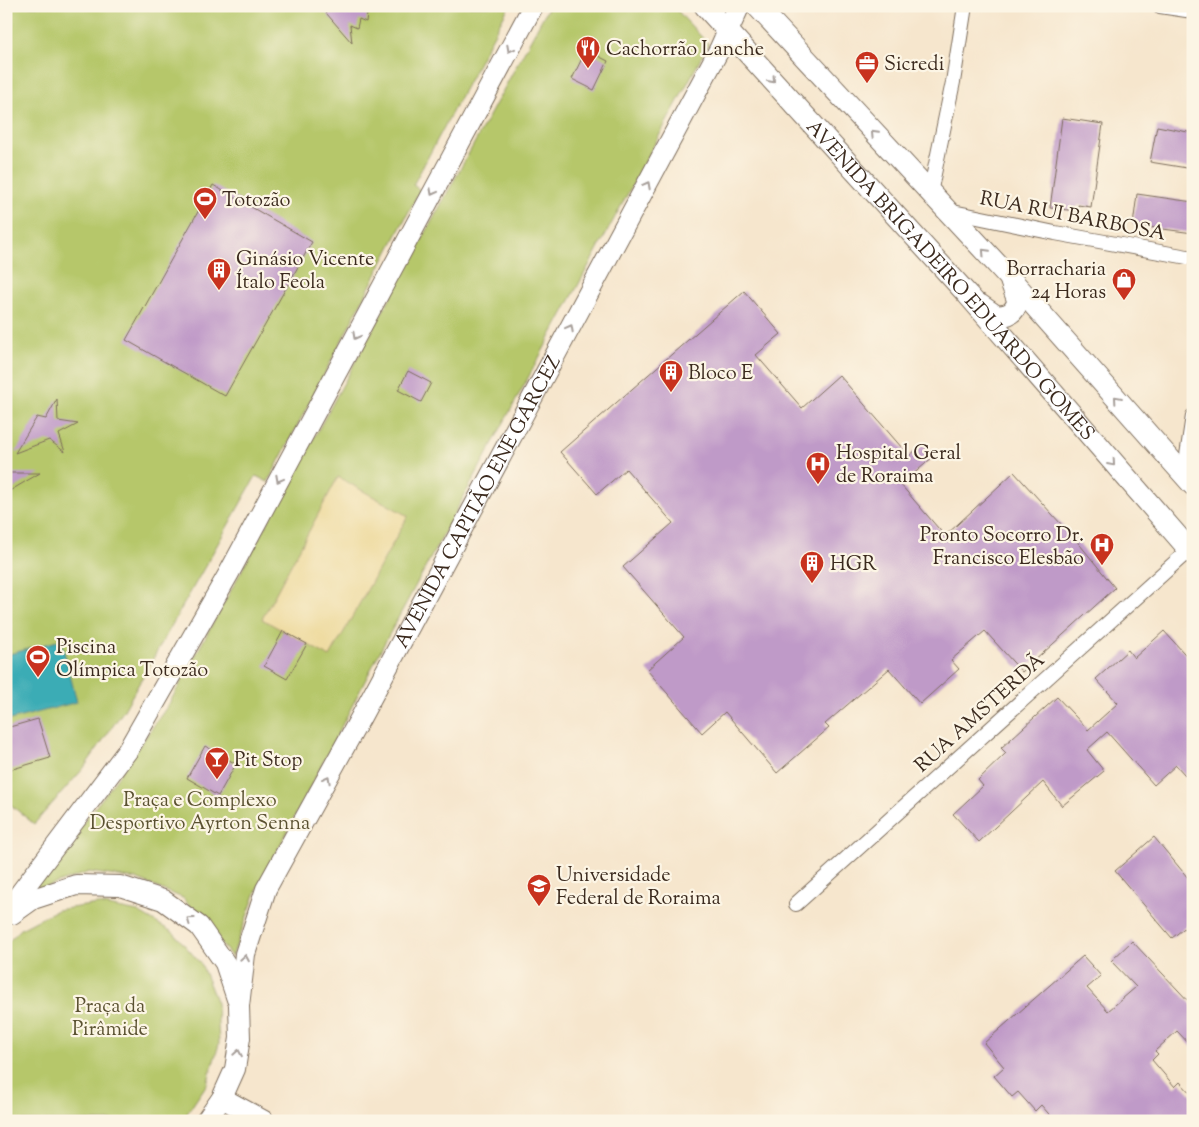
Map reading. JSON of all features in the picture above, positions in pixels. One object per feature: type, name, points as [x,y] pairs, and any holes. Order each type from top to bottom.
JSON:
[{"type":"main road","name":"AVENIDA BRIGADEIRO EDUARDO GOMES","points":[[705,6],[968,296],[1191,552]]},
{"type":"main road","name":"AVENIDA CAPITÃO ENE GARCEZ","points":[[728,30],[739,6]]},
{"type":"main road","name":"AVENIDA BRIGADEIRO EDUARDO GOMES","points":[[757,6],[1008,276],[1188,480]]},
{"type":"main road","points":[[968,296],[996,316],[1010,314],[1014,311],[1018,301],[1016,291],[1008,276]]},
{"type":"main road","points":[[1022,358],[1012,342],[1009,332],[1010,324],[1014,318],[1021,315],[1030,315],[1053,329]]},
{"type":"street","points":[[6,912],[128,750],[229,573],[533,6]]},
{"type":"street","points":[[930,194],[953,82],[966,6]]},
{"type":"street","points":[[1160,6],[1193,11]]},
{"type":"street","name":"AVENIDA CAPITÃO ENE GARCEZ","points":[[206,1121],[222,1098],[235,1069],[240,1038],[239,1006],[245,954],[266,889],[361,717],[728,30]]},
{"type":"street","name":"RUA RUI BARBOSA","points":[[946,210],[1054,233],[1193,258]]},
{"type":"street","points":[[1188,480],[1193,416]]},
{"type":"street","name":"RUA AMSTERDÃ","points":[[796,904],[1191,552]]},
{"type":"street","name":"AVENIDA CAPITÃO ENE GARCEZ","points":[[6,918],[33,899],[76,885],[120,886],[163,900],[199,926],[210,941],[225,963],[239,1006]]},
{"type":"street","points":[[222,1098],[264,1121]]},
{"type":"green space","points":[[6,6],[509,6],[413,185],[420,190],[268,482],[256,476],[124,710],[83,769],[34,824],[6,801]]},
{"type":"green space","name":"Praça e Complexo Desportivo Ayrton Senna","points":[[549,6],[673,6],[708,44],[384,644],[256,892],[232,957],[183,898],[136,879],[89,872],[28,893],[104,796],[169,704]]},
{"type":"green space","name":"Praça da Pirâmide","points":[[98,904],[138,912],[174,933],[201,964],[217,1003],[219,1044],[207,1084],[184,1118],[179,1121],[13,1121],[6,1115],[6,944],[21,929],[57,910]]},
{"type":"sand","points":[[338,477],[408,516],[330,657],[262,619]]},
{"type":"water","name":"Piscina Olímpica Totozão","points":[[61,640],[77,702],[6,721],[6,655]]},
{"type":"building","points":[[320,6],[368,6],[366,22],[359,19],[357,28],[350,25],[352,43]]},
{"type":"building","points":[[586,50],[608,61],[594,90],[572,79]]},
{"type":"building","points":[[1062,118],[1103,124],[1091,207],[1078,205],[1077,211],[1050,208]]},
{"type":"building","points":[[1157,126],[1193,133],[1193,169],[1150,162]]},
{"type":"building","name":"Ginásio Vicente Ítalo Feola","points":[[213,185],[312,242],[225,396],[126,340]]},
{"type":"building","points":[[1137,194],[1193,202],[1193,233],[1133,225]]},
{"type":"building","name":"HGR","points":[[744,291],[781,334],[756,355],[802,408],[839,375],[909,456],[923,444],[934,456],[901,485],[945,536],[1014,472],[1080,545],[1115,588],[1022,672],[985,631],[951,660],[959,669],[920,704],[889,669],[825,724],[829,728],[777,773],[725,712],[702,733],[647,670],[684,637],[623,567],[673,523],[626,469],[597,494],[560,452]]},
{"type":"building","points":[[408,371],[431,383],[421,402],[398,390]]},
{"type":"building","points":[[57,399],[58,421],[78,424],[59,434],[65,452],[49,440],[15,453],[37,417],[46,419]]},
{"type":"building","points":[[6,473],[40,473],[6,493]]},
{"type":"building","points":[[283,631],[307,644],[287,679],[264,666]]},
{"type":"building","points":[[1164,631],[1193,663],[1193,784],[1176,765],[1154,785],[1107,732],[1087,750],[1104,771],[1062,806],[1043,782],[979,842],[953,814],[983,786],[978,780],[1006,753],[1001,748],[1057,697],[1088,730],[1118,703],[1096,679],[1128,650],[1134,658]]},
{"type":"building","points":[[38,719],[50,758],[6,771],[6,728]]},
{"type":"building","points":[[205,746],[236,764],[218,796],[187,778]]},
{"type":"building","points":[[1154,837],[1193,884],[1193,921],[1172,938],[1115,871]]},
{"type":"building","points":[[1132,941],[1193,1006],[1193,1048],[1177,1031],[1155,1051],[1158,1054],[1152,1060],[1175,1087],[1180,1082],[1193,1096],[1193,1121],[1055,1121],[1041,1105],[1035,1111],[1018,1092],[1012,1097],[994,1076],[1004,1067],[984,1043],[1083,956],[1101,976],[1087,988],[1108,1011],[1136,987],[1111,961]]},
{"type":"place","name":"Cachorrão Lanche","points":[[588,69]]},
{"type":"place","name":"Sicredi","points":[[867,84]]},
{"type":"place","name":"Totozão","points":[[205,220]]},
{"type":"place","name":"Ginásio Vicente Ítalo Feola","points":[[219,291]]},
{"type":"place","name":"Borracharia 24 Horas","points":[[1124,301]]},
{"type":"place","name":"Bloco E","points":[[671,393]]},
{"type":"place","name":"Hospital Geral de Roraima","points":[[818,485]]},
{"type":"place","name":"Pronto Socorro Dr. Francisco Elesbão","points":[[1102,566]]},
{"type":"place","name":"HGR","points":[[812,584]]},
{"type":"place","name":"Piscina Olímpica Totozão","points":[[38,678]]},
{"type":"place","name":"Pit Stop","points":[[217,780]]},
{"type":"place","name":"Universidade Federal de Roraima","points":[[539,907]]}]
